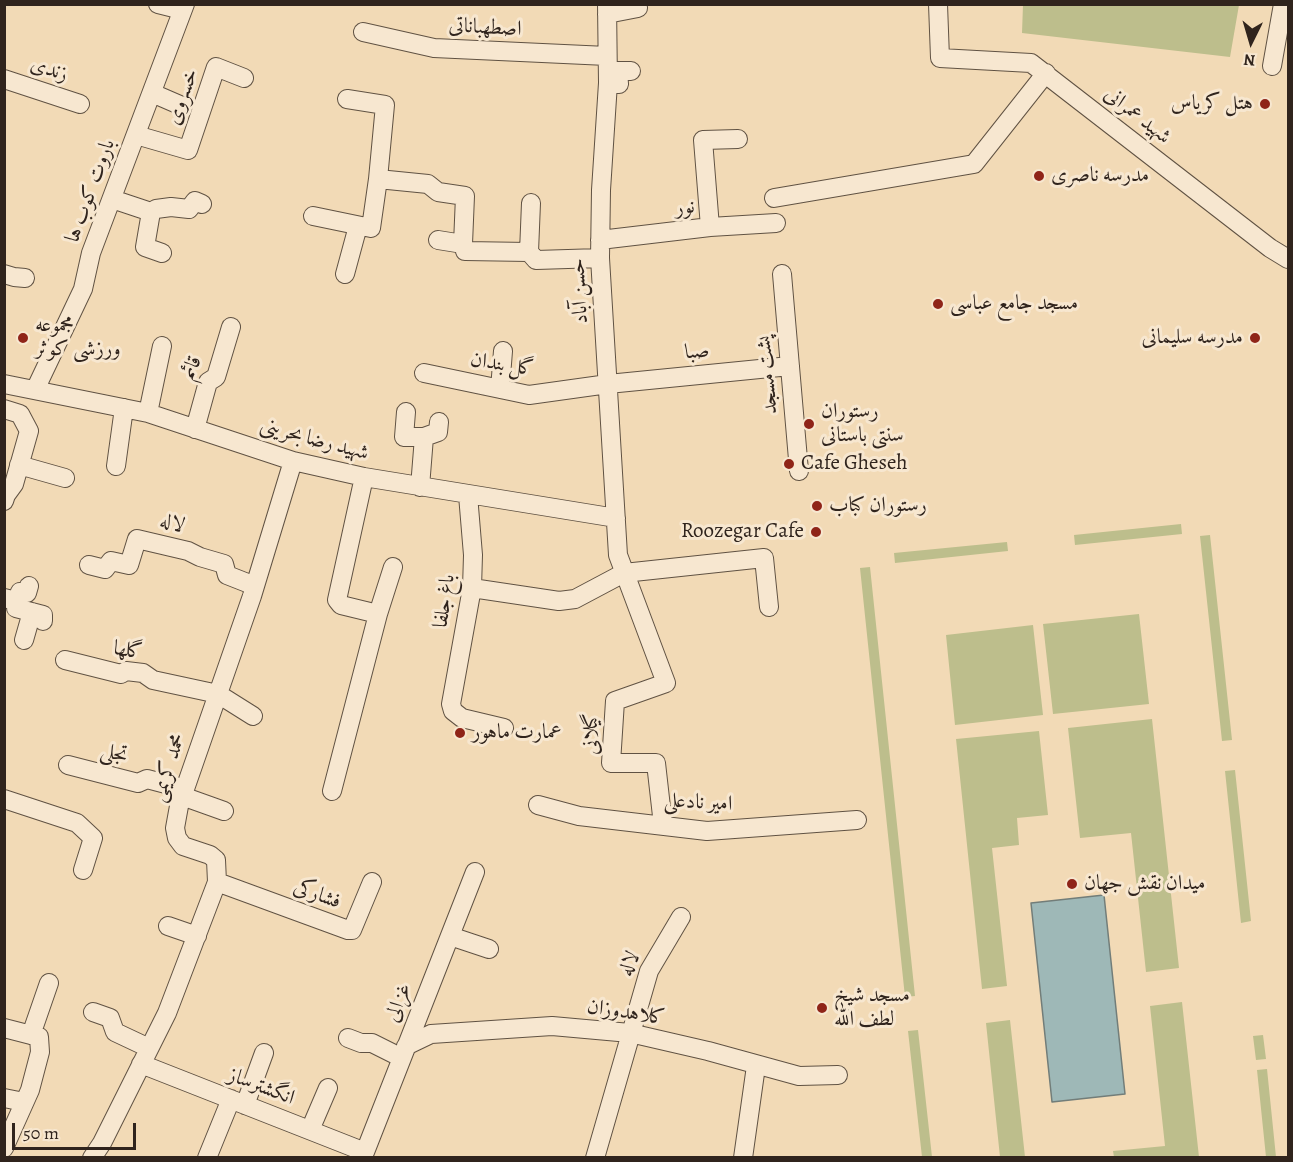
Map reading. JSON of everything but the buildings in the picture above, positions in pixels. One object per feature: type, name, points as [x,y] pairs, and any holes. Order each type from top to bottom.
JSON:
[{"type":"street","points":[[158,4],[183,7]]},
{"type":"street","name":"شهید عمرانی","points":[[938,4],[940,58],[1030,63],[1046,73],[1270,248],[1288,259]]},
{"type":"street","points":[[1272,66],[1283,4]]},
{"type":"street","name":"باروت کوب ها","points":[[35,390],[83,289],[91,253],[183,7]]},
{"type":"street","points":[[607,9],[638,8]]},
{"type":"street","name":"حسن آباد","points":[[607,9],[608,83],[600,258],[618,555],[624,573]]},
{"type":"street","name":"اصطهباناتی","points":[[363,32],[434,48],[607,56]]},
{"type":"street","name":"خسروی","points":[[136,135],[188,150],[216,67],[244,78]]},
{"type":"street","points":[[608,83],[619,84],[618,71],[631,71]]},
{"type":"street","points":[[774,198],[974,164],[1046,73]]},
{"type":"street","name":"زندی","points":[[4,79],[80,104]]},
{"type":"street","points":[[152,93],[182,106]]},
{"type":"street","points":[[313,216],[371,228],[385,105],[347,99]]},
{"type":"street","points":[[710,228],[703,140],[738,139]]},
{"type":"street","points":[[378,179],[428,184],[438,192],[465,196],[463,244],[465,251],[529,252]]},
{"type":"street","points":[[112,199],[150,212],[171,207],[189,209],[195,201],[202,204]]},
{"type":"street","points":[[531,203],[529,252],[536,260],[600,258]]},
{"type":"street","points":[[150,212],[145,247],[162,253]]},
{"type":"street","name":"نور","points":[[600,240],[776,223]]},
{"type":"street","points":[[345,274],[343,253],[358,226]]},
{"type":"street","points":[[438,240],[463,244]]},
{"type":"street","points":[[4,274],[25,278]]},
{"type":"street","name":"پشت مسجد","points":[[782,274],[799,471]]},
{"type":"street","name":"قائم","points":[[195,429],[208,382],[216,377],[231,327]]},
{"type":"street","points":[[148,413],[162,346]]},
{"type":"street","points":[[500,389],[503,351]]},
{"type":"street","name":"صبا","points":[[609,384],[790,366]]},
{"type":"street","name":"گل بندان","points":[[424,374],[529,395],[609,384]]},
{"type":"street","name":"شهید رضا بحرینی","points":[[5,387],[35,390],[148,413],[293,461],[364,477],[616,518]]},
{"type":"street","points":[[116,466],[124,408]]},
{"type":"street","points":[[4,409],[20,414],[29,431],[14,484],[4,501]]},
{"type":"street","points":[[406,412],[404,437],[424,437],[438,432],[439,422]]},
{"type":"street","points":[[420,487],[424,437]]},
{"type":"street","name":"محمد کریمی","points":[[217,882],[216,860],[210,855],[183,846],[177,838],[175,828],[184,793],[255,586],[293,461]]},
{"type":"street","points":[[19,465],[65,478]]},
{"type":"street","points":[[364,477],[337,600],[341,605],[378,614]]},
{"type":"street","name":"باغ جلفا","points":[[468,495],[472,588],[451,704],[453,711],[462,718],[504,728]]},
{"type":"street","name":"لاله","points":[[89,566],[105,568],[111,561],[129,565],[137,539],[188,551],[224,564],[227,575],[255,586]]},
{"type":"street","points":[[472,588],[560,600],[575,599],[624,573],[764,558],[769,607]]},
{"type":"street","points":[[332,790],[378,614],[393,567]]},
{"type":"street","name":"گیلانی","points":[[624,573],[666,683],[615,701],[611,763],[656,763],[663,825]]},
{"type":"street","points":[[24,640],[37,616],[16,608],[10,599],[20,592],[27,593],[29,586]]},
{"type":"street","name":"گلها","points":[[65,660],[121,674],[126,671],[143,674],[153,680],[218,694],[254,716]]},
{"type":"street","name":"تجلی","points":[[68,765],[138,783],[147,779],[224,811]]},
{"type":"street","points":[[4,799],[77,824],[93,838],[83,870]]},
{"type":"street","name":"امیر نادعلی","points":[[538,805],[579,816],[707,831],[857,820]]},
{"type":"street","name":"غزالی","points":[[365,1152],[475,872]]},
{"type":"street","points":[[92,1158],[102,1143],[167,1013],[194,965],[197,936],[217,882]]},
{"type":"street","name":"فشارکی","points":[[217,882],[348,930],[352,930],[372,882]]},
{"type":"street","name":"لاله","points":[[595,1158],[649,971],[681,917]]},
{"type":"street","points":[[168,926],[197,936]]},
{"type":"street","points":[[450,936],[489,949]]},
{"type":"street","points":[[4,1149],[36,1070],[40,1052],[35,1037],[49,983]]},
{"type":"street","name":"انگشترساز","points":[[93,1012],[110,1018],[115,1032],[145,1056],[238,1102],[365,1152]]},
{"type":"street","name":"کلاهدوزان","points":[[404,1052],[431,1034],[552,1026],[630,1033],[800,1076],[838,1075]]},
{"type":"street","points":[[4,1028],[35,1037]]},
{"type":"street","points":[[348,1038],[361,1043],[372,1042],[404,1052]]},
{"type":"street","points":[[207,1158],[264,1053]]},
{"type":"street","points":[[743,1158],[756,1066]]},
{"type":"street","points":[[310,1130],[328,1088]]},
{"type":"street","points":[[4,1098],[24,1102]]},
{"type":"green space","points":[[1023,4],[1239,5],[1230,57],[1022,33]]},
{"type":"green space","points":[[1181,524],[1182,534],[1075,545],[1074,535]]},
{"type":"green space","points":[[1210,535],[1232,740],[1222,741],[1200,536]]},
{"type":"green space","points":[[1007,542],[1008,551],[895,563],[894,553]]},
{"type":"green space","points":[[870,567],[915,996],[905,997],[860,568]]},
{"type":"green space","points":[[1139,614],[1149,704],[1053,714],[1043,624]]},
{"type":"green space","points":[[1033,625],[1043,715],[955,725],[946,635]]},
{"type":"green space","points":[[1152,719],[1179,968],[1146,972],[1131,833],[1080,838],[1068,728]]},
{"type":"green space","points":[[1039,731],[1048,815],[1017,818],[1019,845],[992,848],[1007,986],[982,989],[956,739]]},
{"type":"green space","points":[[1235,770],[1251,921],[1241,923],[1225,771]]},
{"type":"green space","points":[[1182,1002],[1199,1157],[1114,1157],[1113,1151],[1165,1146],[1150,1006]]},
{"type":"green space","points":[[1010,1020],[1025,1157],[1000,1157],[986,1023]]},
{"type":"green space","points":[[918,1030],[932,1157],[922,1157],[908,1031]]},
{"type":"green space","points":[[1263,1035],[1266,1059],[1256,1060],[1253,1036]]},
{"type":"green space","points":[[1267,1069],[1276,1157],[1266,1157],[1257,1070]]},
{"type":"water","points":[[1104,895],[1125,1094],[1052,1102],[1031,903]]},
{"type":"place","name":"هتل کریاس","points":[[1265,104]]},
{"type":"place","name":"مدرسه ناصری","points":[[1039,176]]},
{"type":"place","name":"مسجد جامع عباسی","points":[[938,304]]},
{"type":"place","name":"مجموعه ورزشی کوثر","points":[[23,338]]},
{"type":"place","name":"مدرسه سلیمانی","points":[[1255,338]]},
{"type":"place","name":"رستوران سنتی باستانی","points":[[809,424]]},
{"type":"place","name":"Cafe Gheseh","points":[[789,464]]},
{"type":"place","name":"رستوران کباب","points":[[817,506]]},
{"type":"place","name":"Roozegar Cafe","points":[[816,532]]},
{"type":"place","name":"عمارت ماهور","points":[[460,733]]},
{"type":"place","name":"میدان نقش جهان","points":[[1072,884]]},
{"type":"place","name":"مسجد شیخ لطف الله","points":[[822,1008]]}]
